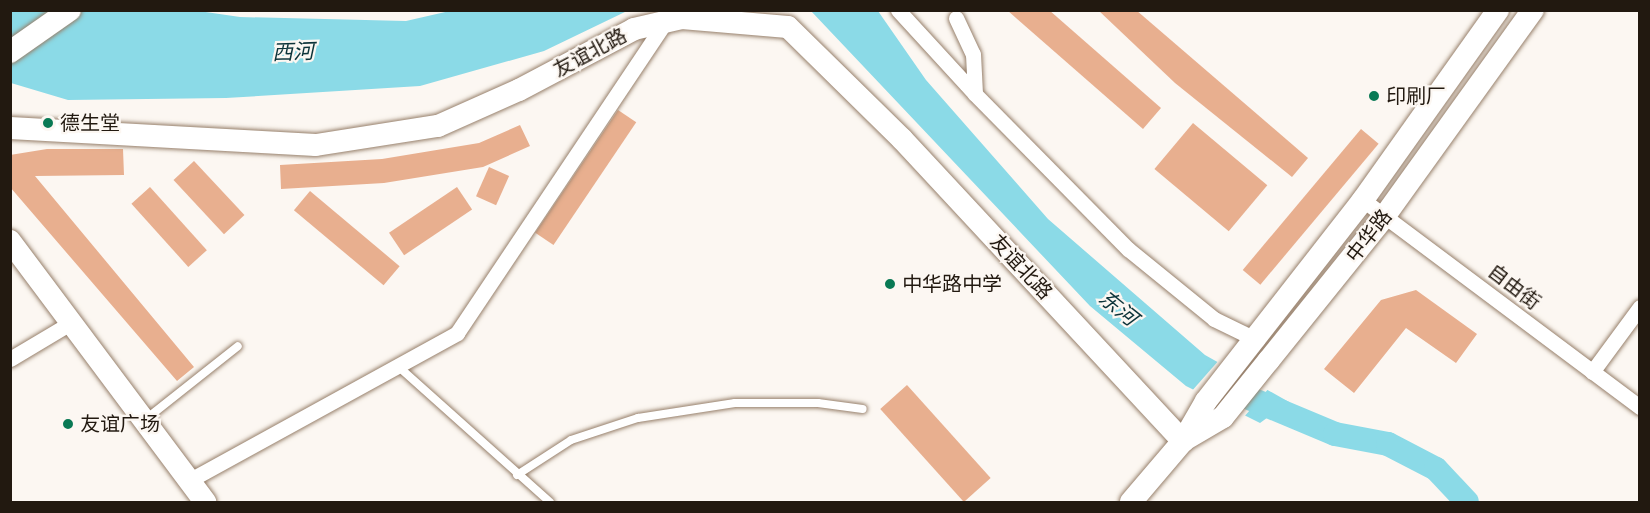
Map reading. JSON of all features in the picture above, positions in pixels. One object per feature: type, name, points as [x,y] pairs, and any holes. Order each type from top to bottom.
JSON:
[{"type":"street","points":[[10,52],[70,10]]},
{"type":"street","points":[[898,10],[975,94],[1128,249],[1214,319],[1260,349]]},
{"type":"street","name":"中华路","points":[[1183,441],[1223,417],[1260,349],[1498,10]]},
{"type":"street","name":"中华路","points":[[1131,502],[1183,441],[1206,401],[1260,349],[1384,217],[1533,10]]},
{"type":"street","name":"友谊北路","points":[[10,128],[316,145],[427,128],[519,90],[634,29],[682,18],[788,27],[902,139],[1183,441]]},
{"type":"street","points":[[956,18],[973,54],[975,94]]},
{"type":"street","points":[[189,480],[400,368],[457,333],[664,22]]},
{"type":"street","name":"自由街","points":[[1363,200],[1640,407]]},
{"type":"street","points":[[10,242],[146,419],[205,502]]},
{"type":"street","points":[[1592,372],[1640,307]]},
{"type":"street","points":[[10,359],[72,322]]},
{"type":"lane","points":[[146,419],[238,346]]},
{"type":"lane","points":[[400,368],[517,475],[550,502]]},
{"type":"lane","points":[[517,475],[571,440],[638,418],[735,403],[818,402],[863,409]]},
{"type":"water","name":"西河","points":[[192,10],[240,17],[406,21],[454,10],[627,11],[544,51],[420,86],[226,98],[68,100],[11,83],[11,11]]},
{"type":"water","points":[[811,11],[878,11],[926,80],[1048,219],[1205,355],[1289,402],[1260,423],[1186,386],[1090,306]]},
{"type":"pier","points":[[1220,359],[1270,387],[1243,418],[1191,392]]},
{"type":"building","points":[[1007,10],[1049,10],[1161,108],[1143,129]]},
{"type":"building","points":[[1098,10],[1136,10],[1308,158],[1292,177],[1175,83]]},
{"type":"building","points":[[618,110],[636,122],[553,245],[535,233]]},
{"type":"building","points":[[1193,123],[1267,185],[1229,231],[1154,169]]},
{"type":"building","points":[[520,125],[530,146],[483,167],[384,183],[281,189],[280,165],[382,159],[479,143]]},
{"type":"building","points":[[1361,129],[1379,144],[1260,285],[1243,270]]},
{"type":"building","points":[[47,149],[123,149],[124,175],[35,176],[194,367],[177,381],[10,187],[10,155]]},
{"type":"building","points":[[194,161],[244,215],[224,234],[174,180]]},
{"type":"building","points":[[489,167],[509,176],[496,205],[476,196]]},
{"type":"building","points":[[150,187],[207,250],[188,267],[131,204]]},
{"type":"building","points":[[457,187],[472,209],[404,255],[389,233]]},
{"type":"building","points":[[310,191],[400,266],[384,285],[294,210]]},
{"type":"building","points":[[1416,290],[1477,334],[1456,363],[1406,328],[1354,393],[1324,369],[1381,300]]},
{"type":"building","points":[[907,385],[991,478],[964,502],[880,409]]},
{"type":"waterway","name":"东河","points":[[1249,398],[1335,434],[1388,444],[1436,469],[1467,502]]},
{"type":"place","name":"印刷厂","points":[[1374,96]]},
{"type":"place","name":"德生堂","points":[[48,123]]},
{"type":"place","name":"中华路中学","points":[[890,284]]},
{"type":"place","name":"友谊广场","points":[[68,424]]}]
